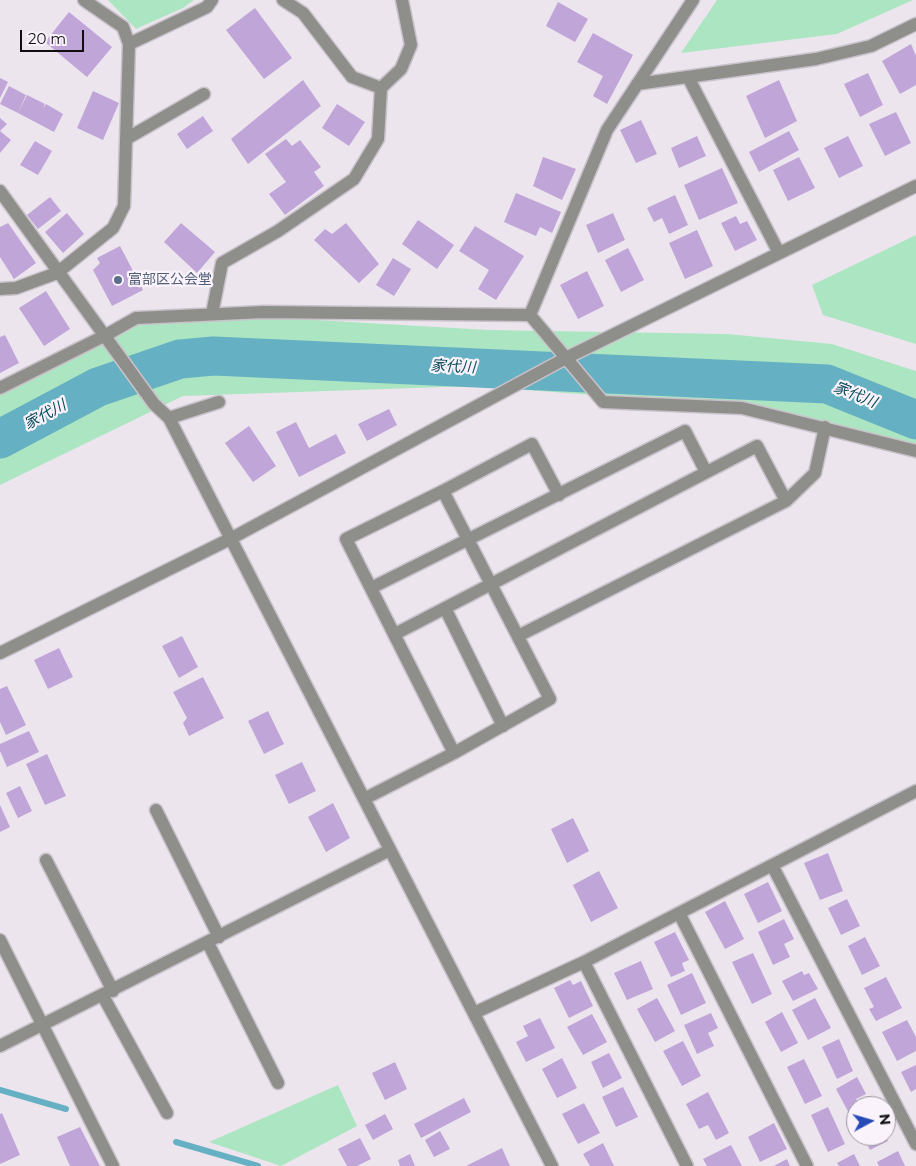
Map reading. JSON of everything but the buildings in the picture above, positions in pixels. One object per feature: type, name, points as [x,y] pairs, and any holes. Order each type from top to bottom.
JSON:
[{"type":"street","points":[[0,289],[16,288],[57,273],[113,228],[124,206],[130,44],[123,27],[84,0]]},
{"type":"street","points":[[130,44],[207,7],[212,0]]},
{"type":"street","points":[[283,0],[303,13],[352,77],[381,88]]},
{"type":"street","points":[[212,314],[222,263],[278,231],[354,179],[378,139],[381,88],[401,69],[411,45],[402,0]]},
{"type":"street","points":[[530,315],[607,130],[693,0]]},
{"type":"street","points":[[637,84],[816,59],[871,46],[916,24]]},
{"type":"street","points":[[688,77],[779,253]]},
{"type":"street","points":[[126,138],[204,94]]},
{"type":"street","points":[[0,653],[230,539],[568,357],[916,186]]},
{"type":"street","points":[[0,191],[57,273],[106,336],[154,404],[169,418],[552,1166]]},
{"type":"street","points":[[0,388],[106,336],[136,318],[264,312],[530,315],[568,357],[603,402],[742,408],[916,450]]},
{"type":"street","points":[[169,418],[219,402]]},
{"type":"street","points":[[518,636],[786,501],[815,473],[825,427]]},
{"type":"street","points":[[371,588],[685,431],[706,472]]},
{"type":"street","points":[[454,753],[346,538],[443,491],[532,444],[559,495]]},
{"type":"street","points":[[395,634],[757,446],[786,501]]},
{"type":"street","points":[[364,799],[454,753],[550,699],[443,491]]},
{"type":"street","points":[[445,608],[503,726]]},
{"type":"street","points":[[474,1013],[584,962],[916,791]]},
{"type":"street","points":[[156,810],[278,1082]]},
{"type":"street","points":[[0,1046],[390,850]]},
{"type":"street","points":[[46,860],[166,1113]]},
{"type":"street","points":[[772,865],[916,1144]]},
{"type":"street","points":[[679,913],[807,1166]]},
{"type":"street","points":[[0,940],[114,1166]]},
{"type":"street","points":[[584,962],[687,1166]]},
{"type":"green space","points":[[108,0],[194,0],[183,8],[136,29]]},
{"type":"green space","points":[[717,0],[913,0],[837,34],[681,53]]},
{"type":"green space","points":[[916,235],[916,344],[823,315],[812,285]]},
{"type":"green space","points":[[212,314],[489,330],[727,334],[832,344],[916,371],[916,457],[768,408],[472,386],[183,396],[0,485],[0,389],[149,317]]},
{"type":"green space","points":[[338,1085],[357,1126],[281,1166],[209,1142]]},
{"type":"waterway","name":"家代川","points":[[0,439],[98,387],[180,359],[214,356],[827,384],[916,420]]},
{"type":"waterway","points":[[0,1090],[66,1109]]},
{"type":"waterway","points":[[176,1142],[258,1166]]},
{"type":"place","name":"富部区公会堂","points":[[118,280]]}]
